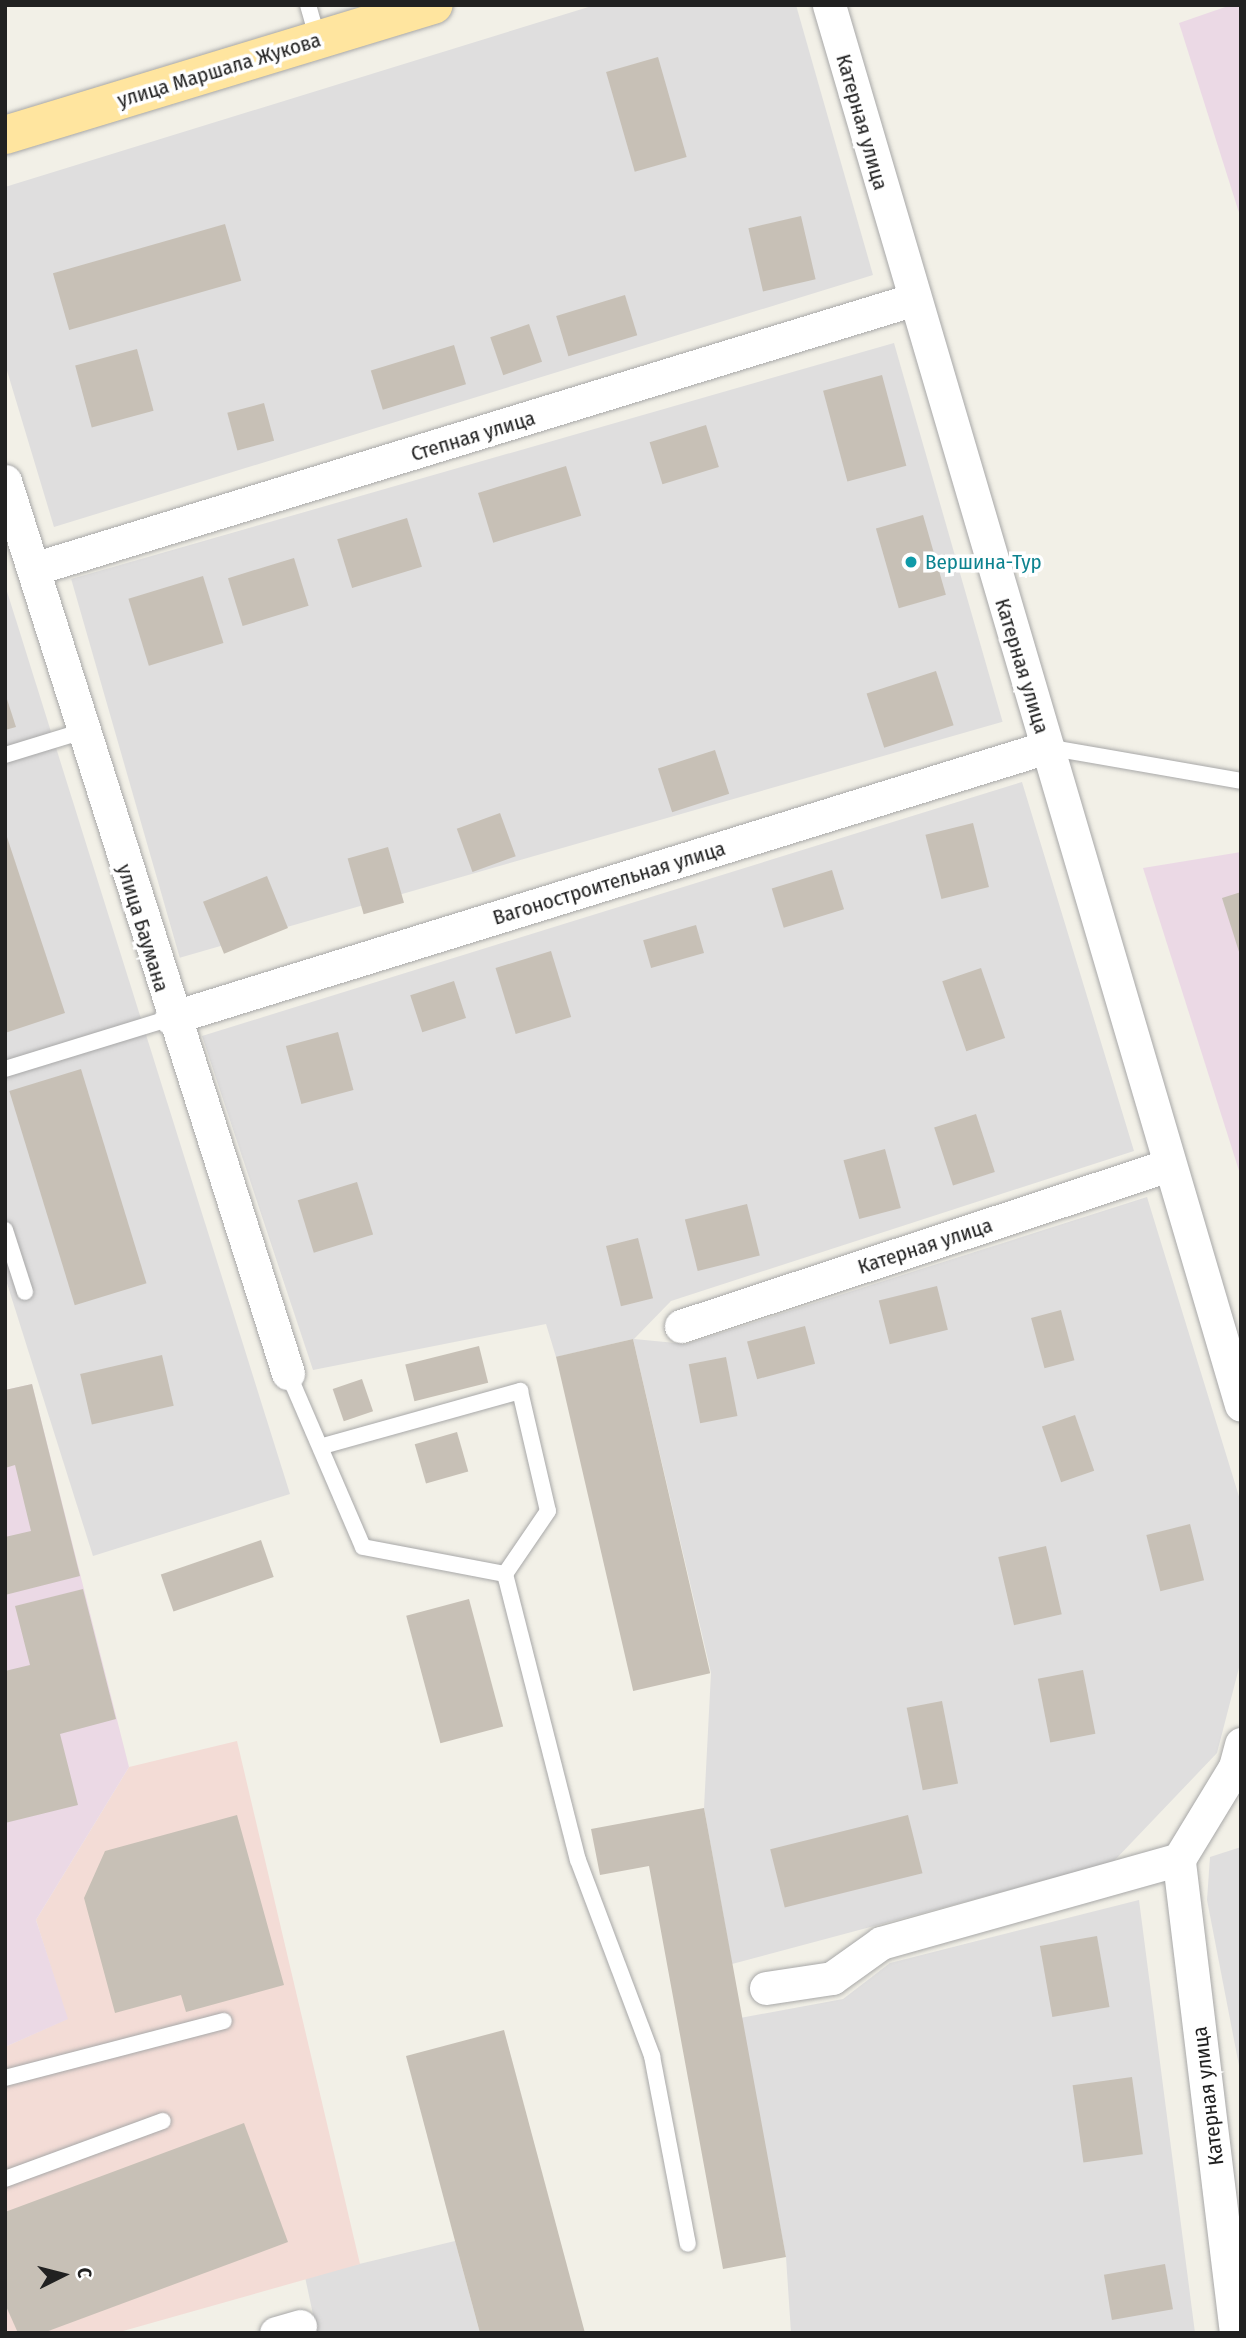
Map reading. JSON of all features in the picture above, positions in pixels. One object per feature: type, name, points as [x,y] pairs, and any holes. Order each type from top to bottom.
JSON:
[{"type":"main road","name":"улица Маршала Жукова","points":[[5,135],[313,22],[434,5]]},
{"type":"street","name":"Катерная улица","points":[[829,5],[912,300],[1241,1405]]},
{"type":"street","name":"Степная улица","points":[[33,569],[912,300]]},
{"type":"street","name":"улица Баумана","points":[[5,481],[171,1018],[288,1373]]},
{"type":"street","name":"Вагоностроительная улица","points":[[171,1018],[1047,747]]},
{"type":"street","name":"Катерная улица","points":[[681,1326],[1169,1165]]},
{"type":"street","points":[[766,1988],[832,1978],[881,1943],[1180,1859],[1239,1760]]},
{"type":"street","name":"Катерная улица","points":[[1180,1859],[1236,2333]]},
{"type":"lane","points":[[5,755],[83,731]]},
{"type":"lane","points":[[1047,747],[1241,781]]},
{"type":"lane","points":[[5,1069],[171,1018]]},
{"type":"lane","points":[[5,1230],[24,1292]]},
{"type":"lane","points":[[288,1373],[323,1446],[363,1547],[505,1574]]},
{"type":"lane","points":[[323,1446],[520,1391],[548,1511],[505,1574],[578,1860],[652,2056],[688,2244]]},
{"type":"lane","points":[[5,2078],[224,2021]]},
{"type":"lane","points":[[5,2179],[163,2121]]},
{"type":"shaded area","points":[[595,5],[796,5],[873,275],[54,527],[5,364],[5,187]]},
{"type":"shaded area","points":[[1231,5],[1241,5],[1241,219],[1179,23]]},
{"type":"shaded area","points":[[894,343],[1003,722],[180,958],[71,579]]},
{"type":"shaded area","points":[[5,585],[290,1494],[93,1556],[5,1277]]},
{"type":"shaded area","points":[[1022,782],[1134,1151],[671,1301],[634,1339],[686,1344],[1147,1197],[1241,1503],[1241,1660],[1217,1753],[1113,1862],[732,1964],[704,1808],[711,1673],[633,1339],[556,1357],[546,1324],[313,1370],[202,1036]]},
{"type":"shaded area","points":[[1241,852],[1241,1177],[1143,868]]},
{"type":"shaded area","points":[[32,1384],[129,1767],[36,1920],[68,2019],[5,2047],[5,1390]]},
{"type":"shaded area","points":[[237,1741],[360,2264],[116,2333],[5,2333],[5,2047],[67,2019],[36,1920],[129,1767]]},
{"type":"shaded area","points":[[1241,1847],[1241,2076],[1207,1900],[1210,1857]]},
{"type":"shaded area","points":[[1139,1900],[1195,2333],[791,2333],[786,2257],[740,2018],[843,1999],[890,1963]]},
{"type":"shaded area","points":[[455,2241],[480,2333],[317,2333],[305,2277]]},
{"type":"building","points":[[658,57],[687,157],[635,172],[606,72]]},
{"type":"building","points":[[801,216],[816,279],[763,291],[748,228]]},
{"type":"building","points":[[225,224],[241,281],[69,330],[53,273]]},
{"type":"building","points":[[625,295],[637,335],[568,356],[556,316]]},
{"type":"building","points":[[529,324],[542,362],[503,375],[490,337]]},
{"type":"building","points":[[454,345],[466,384],[383,410],[371,370]]},
{"type":"building","points":[[137,349],[154,411],[92,427],[75,366]]},
{"type":"building","points":[[882,375],[906,466],[847,482],[823,391]]},
{"type":"building","points":[[264,403],[274,441],[237,451],[227,413]]},
{"type":"building","points":[[706,425],[719,467],[662,484],[650,442]]},
{"type":"building","points":[[566,466],[581,516],[493,543],[478,493]]},
{"type":"building","name":"Вершина-Тур","points":[[923,515],[946,595],[899,608],[876,529]]},
{"type":"building","points":[[407,518],[422,567],[352,588],[337,539]]},
{"type":"building","points":[[294,558],[309,606],[243,626],[228,578]]},
{"type":"building","points":[[203,576],[223,643],[149,666],[128,599]]},
{"type":"building","points":[[936,671],[954,725],[884,748],[867,694]]},
{"type":"building","points":[[5,693],[16,727],[5,730]]},
{"type":"building","points":[[715,750],[729,794],[672,812],[658,769]]},
{"type":"building","points":[[500,813],[516,856],[473,872],[457,829]]},
{"type":"building","points":[[973,823],[989,887],[941,899],[925,835]]},
{"type":"building","points":[[5,831],[65,1013],[5,1033]]},
{"type":"building","points":[[388,847],[404,903],[364,914],[348,859]]},
{"type":"building","points":[[832,870],[844,909],[784,928],[772,888]]},
{"type":"building","points":[[267,876],[288,928],[224,954],[203,902]]},
{"type":"building","points":[[1241,892],[1241,955],[1240,955],[1222,898]]},
{"type":"building","points":[[696,925],[704,953],[651,968],[643,940]]},
{"type":"building","points":[[551,951],[571,1017],[516,1034],[496,968]]},
{"type":"building","points":[[981,968],[1005,1038],[966,1051],[942,981]]},
{"type":"building","points":[[454,981],[466,1018],[422,1032],[410,995]]},
{"type":"building","points":[[338,1032],[354,1090],[301,1104],[286,1046]]},
{"type":"building","points":[[81,1069],[146,1283],[75,1305],[9,1091]]},
{"type":"building","points":[[976,1114],[995,1172],[953,1186],[934,1128]]},
{"type":"building","points":[[885,1149],[901,1208],[859,1219],[843,1160]]},
{"type":"building","points":[[357,1182],[373,1235],[314,1253],[298,1200]]},
{"type":"building","points":[[747,1204],[760,1255],[698,1271],[685,1219]]},
{"type":"building","points":[[638,1238],[653,1298],[621,1306],[606,1246]]},
{"type":"building","points":[[937,1286],[948,1330],[890,1344],[879,1301]]},
{"type":"building","points":[[1061,1310],[1074,1360],[1045,1368],[1031,1318]]},
{"type":"building","points":[[805,1326],[815,1364],[757,1379],[747,1342]]},
{"type":"building","points":[[633,1339],[710,1673],[633,1691],[556,1357]]},
{"type":"building","points":[[479,1346],[488,1383],[414,1401],[405,1364]]},
{"type":"building","points":[[162,1355],[174,1406],[92,1425],[80,1374]]},
{"type":"building","points":[[726,1357],[737,1416],[700,1423],[689,1364]]},
{"type":"building","points":[[362,1379],[373,1411],[344,1421],[333,1389]]},
{"type":"building","points":[[32,1384],[80,1576],[5,1595],[5,1537],[31,1531],[15,1465],[5,1468],[5,1390]]},
{"type":"building","points":[[1075,1415],[1094,1471],[1061,1482],[1042,1426]]},
{"type":"building","points":[[457,1432],[468,1471],[426,1484],[415,1444]]},
{"type":"building","points":[[1190,1524],[1204,1580],[1160,1591],[1146,1535]]},
{"type":"building","points":[[261,1540],[274,1577],[173,1611],[161,1575]]},
{"type":"building","points":[[1046,1546],[1062,1614],[1014,1625],[998,1557]]},
{"type":"building","points":[[83,1589],[116,1719],[60,1734],[78,1805],[5,1823],[5,1671],[30,1665],[15,1606]]},
{"type":"building","points":[[469,1599],[503,1727],[440,1743],[406,1616]]},
{"type":"building","points":[[1083,1670],[1095,1734],[1050,1743],[1038,1679]]},
{"type":"building","points":[[942,1701],[958,1783],[923,1790],[907,1708]]},
{"type":"building","points":[[704,1808],[786,2257],[723,2269],[649,1866],[600,1875],[591,1829]]},
{"type":"building","points":[[237,1815],[284,1985],[186,2012],[181,1995],[115,2013],[84,1898],[105,1851]]},
{"type":"building","points":[[908,1815],[923,1873],[785,1908],[770,1849]]},
{"type":"building","points":[[1097,1936],[1110,2007],[1052,2017],[1040,1946]]},
{"type":"building","points":[[504,2030],[585,2333],[480,2333],[455,2241],[406,2056]]},
{"type":"building","points":[[1132,2077],[1143,2154],[1083,2163],[1073,2085]]},
{"type":"building","points":[[244,2123],[288,2242],[43,2333],[18,2333],[5,2304],[5,2212]]},
{"type":"building","points":[[1165,2264],[1173,2309],[1112,2320],[1104,2275]]},
{"type":"place","name":"Вершина-Тур","points":[[911,562]]}]
